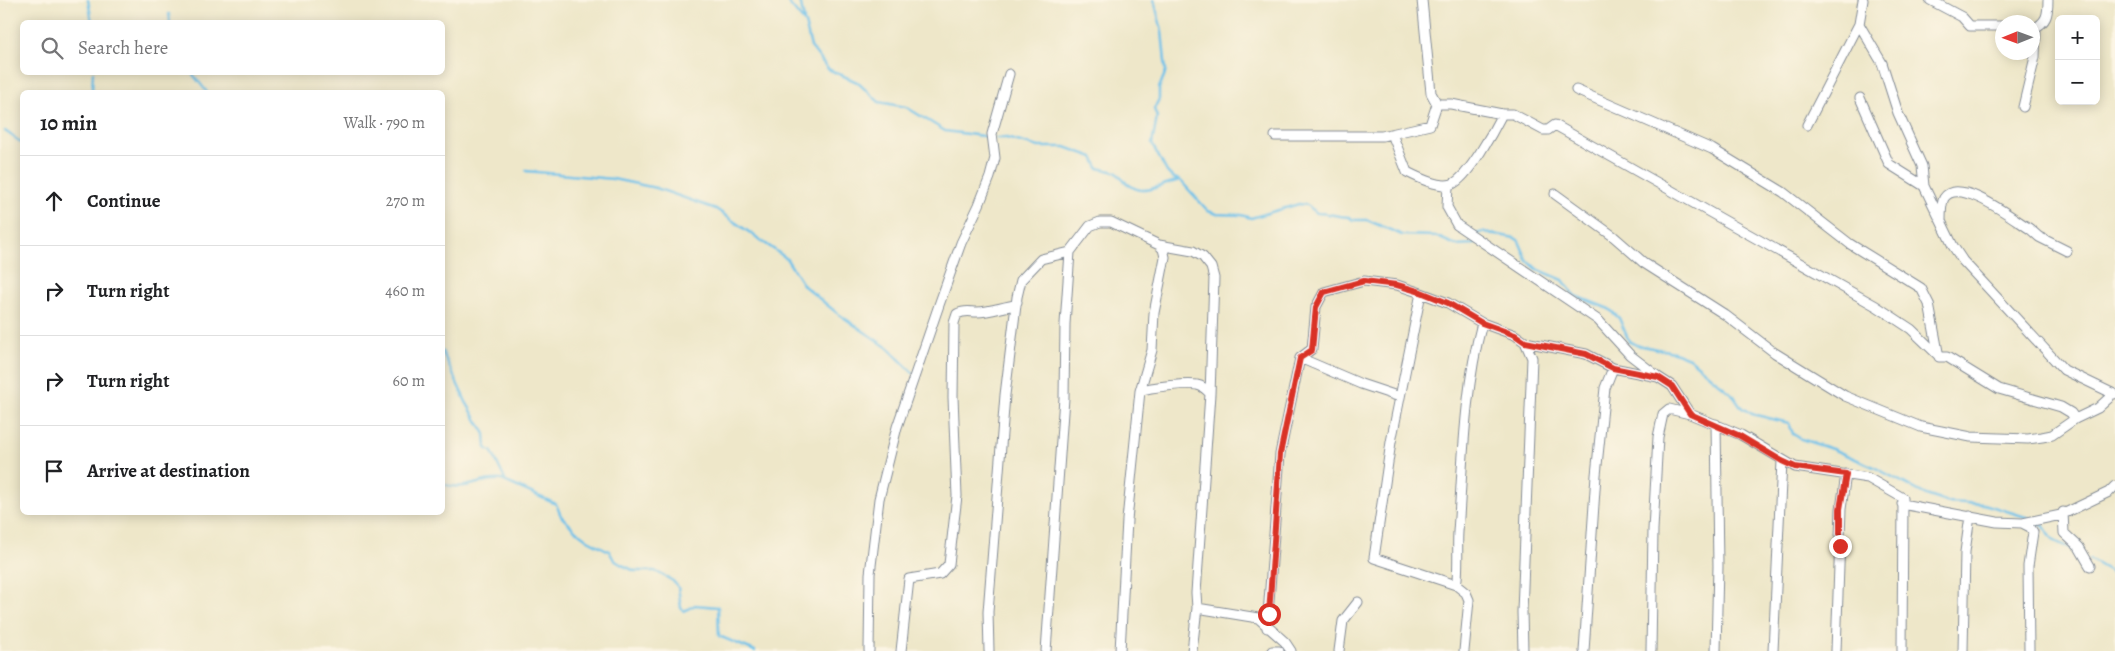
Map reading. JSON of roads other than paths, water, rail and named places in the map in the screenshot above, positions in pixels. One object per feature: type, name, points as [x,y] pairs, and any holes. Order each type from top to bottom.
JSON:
[{"type":"street","points":[[1275,136],[1382,136],[1430,125],[1437,104],[1431,93],[1422,0]]},
{"type":"street","points":[[1807,125],[1859,24],[1863,0]]},
{"type":"street","points":[[1930,0],[1962,17],[1970,26],[1995,26]]},
{"type":"street","points":[[2040,26],[2044,24],[2048,16],[2048,0]]},
{"type":"street","points":[[1556,194],[1612,236],[1644,263],[1724,314],[1775,353],[1845,396],[1930,430],[1992,438],[2028,439],[2052,435],[2075,419],[2098,408],[2113,394],[2064,370],[1963,260],[1953,246],[1924,186],[1922,166],[1898,113],[1882,63],[1859,24]]},
{"type":"street","points":[[2023,107],[2034,60]]},
{"type":"street","points":[[869,651],[870,574],[879,499],[897,427],[942,296],[961,243],[980,205],[990,177],[994,158],[992,134],[1009,74]]},
{"type":"street","points":[[1576,90],[1712,149],[1783,192],[1850,244],[1904,275],[1921,288],[1929,304],[1940,357]]},
{"type":"street","points":[[1860,98],[1889,164],[1924,186]]},
{"type":"street","points":[[1437,104],[1451,104],[1502,114],[1513,114],[1543,130],[1548,130],[1555,125],[1876,306],[1912,329],[1940,357],[1947,357],[1998,389],[2061,407],[2071,413],[2075,419]]},
{"type":"street","points":[[1392,134],[1407,172],[1416,177],[1448,185],[1454,184],[1483,150],[1502,114]]},
{"type":"street","points":[[1448,185],[1447,207],[1457,225],[1598,320],[1630,355],[1672,386],[1690,414]]},
{"type":"street","points":[[1940,222],[1943,199],[1950,193],[1967,192],[2030,229],[2039,237],[2067,251]]},
{"type":"street","points":[[1046,651],[1063,417],[1070,252],[1090,226],[1100,222],[1111,222],[1159,245],[1193,251],[1203,257],[1211,267],[1214,278],[1210,394],[1197,608],[1192,651]]},
{"type":"street","points":[[1120,651],[1127,520],[1140,391],[1152,350],[1154,313],[1165,257],[1163,249],[1159,245]]},
{"type":"street","points":[[989,651],[988,612],[1005,395],[1021,280],[1040,259],[1070,252]]},
{"type":"street","points":[[1267,628],[1280,454],[1300,358],[1312,350],[1316,307],[1324,292],[1364,281],[1397,285],[1448,303],[1482,323],[1515,335],[1525,342],[1586,354],[1613,368],[1658,377]]},
{"type":"street","points":[[1421,292],[1390,442],[1374,558],[1456,585],[1466,593],[1469,600],[1464,651]]},
{"type":"street","points":[[901,651],[909,579],[940,574],[949,564],[957,496],[953,397],[954,323],[957,314],[964,311],[993,310],[1014,305],[1017,302]]},
{"type":"street","points":[[1456,585],[1458,531],[1469,399],[1477,341],[1482,323]]},
{"type":"street","points":[[1524,651],[1523,603],[1532,358],[1525,342]]},
{"type":"street","points":[[1300,358],[1361,384],[1400,397]]},
{"type":"street","points":[[1584,651],[1596,475],[1605,388],[1613,368]]},
{"type":"street","points":[[1140,391],[1150,387],[1198,385],[1206,389],[1210,394]]},
{"type":"street","points":[[1651,651],[1653,530],[1658,437],[1664,414],[1669,409],[1690,414],[1716,424],[1756,444],[1795,467],[1868,478],[1903,498],[1902,651]]},
{"type":"street","points":[[1716,424],[1718,566],[1716,651]]},
{"type":"street","points":[[1773,651],[1782,461]]},
{"type":"street","points":[[1836,651],[1840,509],[1846,474]]},
{"type":"street","points":[[1902,504],[1996,522],[2022,523],[2042,521],[2109,492],[2115,486]]},
{"type":"street","points":[[2063,512],[2064,533],[2079,547],[2090,566]]},
{"type":"street","points":[[1963,651],[1965,552],[1970,516]]},
{"type":"street","points":[[2022,523],[2030,527],[2032,532],[2028,566],[2029,651]]},
{"type":"street","points":[[1339,651],[1343,621],[1358,602]]},
{"type":"street","points":[[1197,608],[1258,618],[1285,642],[1291,651]]},
{"type":"street","points":[[1272,651],[1279,651]]},
{"type":"waterway","points":[[88,0],[92,20]]},
{"type":"waterway","points":[[786,0],[805,23],[811,47],[828,69],[857,82],[879,102],[906,107],[945,131],[990,137]]},
{"type":"waterway","points":[[800,0],[804,20]]},
{"type":"waterway","points":[[1154,0],[1162,31],[1166,71],[1159,88],[1159,99],[1154,109],[1157,117],[1152,144],[1167,172],[1179,180]]},
{"type":"waterway","points":[[169,14],[170,20]]},
{"type":"waterway","points":[[92,90],[93,75]]},
{"type":"waterway","points":[[193,75],[205,90]]},
{"type":"waterway","points":[[5,131],[20,142]]},
{"type":"waterway","points":[[996,138],[1006,138],[1039,147],[1065,147],[1093,157],[1098,168],[1116,172],[1124,181],[1139,190],[1146,190],[1180,180],[1208,211],[1217,214],[1241,215],[1251,218],[1299,204],[1307,205],[1317,213],[1349,217],[1353,220],[1367,220],[1402,235],[1435,236],[1456,245],[1474,244],[1476,240]]},
{"type":"waterway","points":[[526,171],[613,179],[656,188],[716,209],[786,258],[804,286],[837,313],[888,348],[913,373]]},
{"type":"waterway","points":[[1477,234],[1483,232],[1515,238],[1519,241],[1527,260],[1537,269],[1563,280],[1574,295],[1609,309],[1619,318],[1629,341],[1636,345],[1674,352],[1689,358],[1734,396],[1742,408],[1752,414],[1789,423],[1793,434],[1801,439],[1832,449],[1874,467],[1926,495],[1947,502],[1984,504],[2029,518]]},
{"type":"waterway","points":[[445,357],[466,402],[485,434],[486,448],[492,452],[506,482]]},
{"type":"waterway","points":[[445,485],[467,486],[486,481],[502,480],[556,504],[561,516],[576,531],[609,551],[614,560],[635,571],[655,571],[673,581],[678,587],[681,608],[684,611],[695,605],[718,607],[719,636],[755,651]]},
{"type":"waterway","points":[[2035,524],[2043,525],[2053,540],[2078,553]]},
{"type":"waterway","points":[[2089,559],[2115,574]]}]
